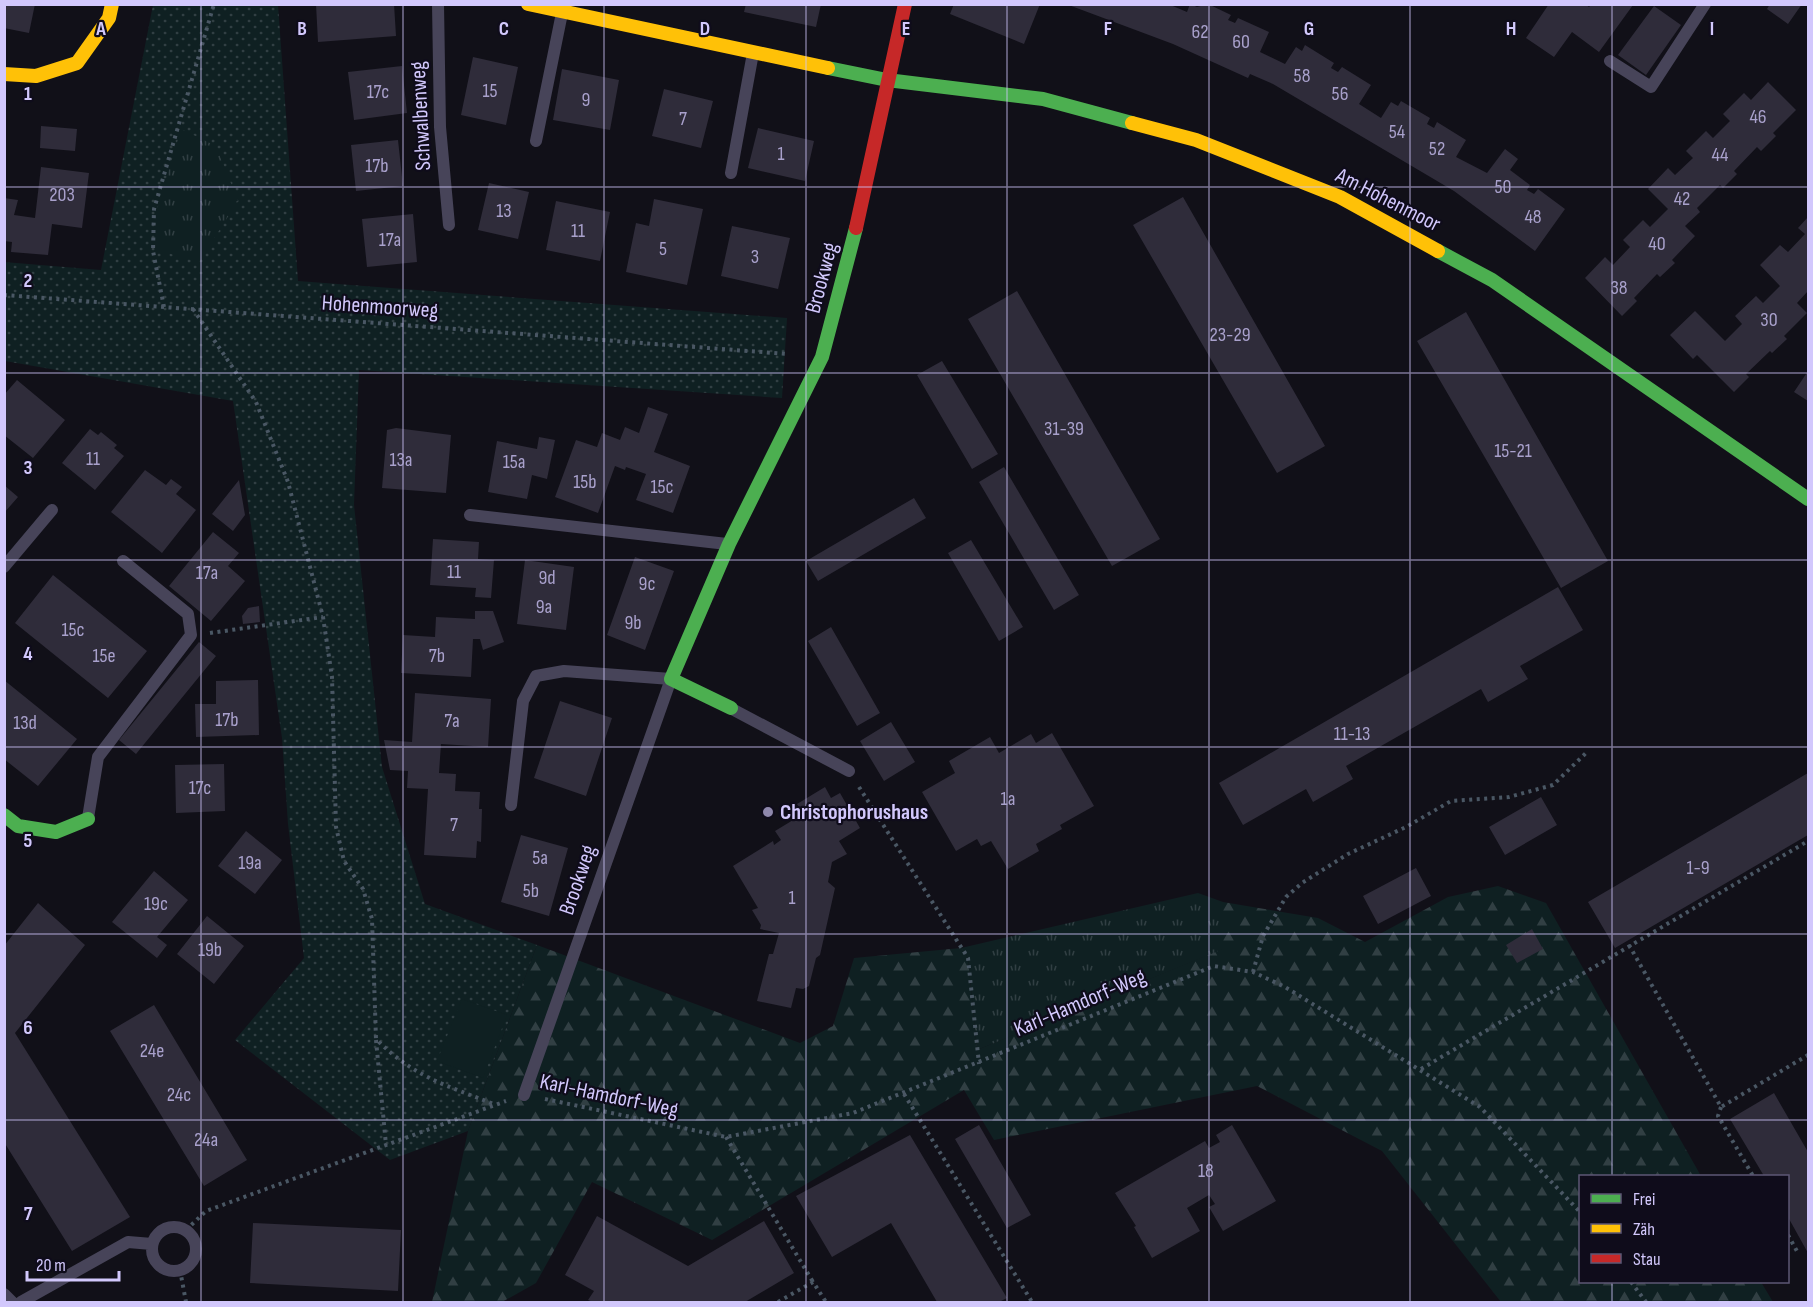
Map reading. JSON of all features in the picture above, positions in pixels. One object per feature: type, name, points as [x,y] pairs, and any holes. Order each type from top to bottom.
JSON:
[{"type":"street","points":[[4,74],[36,76],[77,63],[109,18],[112,4]]},
{"type":"street","points":[[528,4],[887,80]]},
{"type":"street","name":"Brookweg","points":[[671,679],[729,544],[822,357],[851,251],[905,4]]},
{"type":"street","name":"Am Hohenmoor","points":[[887,80],[1043,99],[1196,140],[1340,197],[1492,280],[1809,499]]},
{"type":"street","points":[[671,679],[731,708]]},
{"type":"street","points":[[4,815],[18,826],[56,832],[88,819]]},
{"type":"lane","name":"Schwalbenweg","points":[[438,4],[440,127],[449,225]]},
{"type":"lane","points":[[1610,61],[1651,87],[1705,4]]},
{"type":"lane","points":[[536,141],[562,12]]},
{"type":"lane","points":[[731,173],[754,52]]},
{"type":"lane","points":[[4,567],[52,510]]},
{"type":"lane","points":[[470,515],[729,544]]},
{"type":"lane","points":[[88,819],[98,757],[191,635],[188,614],[123,561]]},
{"type":"lane","points":[[511,805],[523,701],[536,676],[564,671],[671,679]]},
{"type":"lane","name":"Brookweg","points":[[524,1095],[671,679]]},
{"type":"lane","points":[[731,708],[849,771]]},
{"type":"lane","points":[[180,1227],[186,1230],[195,1240],[193,1261],[180,1270],[173,1271],[159,1265],[152,1251],[155,1237],[166,1228],[180,1227]]},
{"type":"lane","points":[[21,1302],[128,1242],[152,1244]]},
{"type":"lane","points":[[4,1294],[12,1302]]},
{"type":"path","points":[[164,307],[153,251],[154,209],[214,4]]},
{"type":"path","name":"Hohenmoorweg","points":[[4,295],[754,352]]},
{"type":"path","points":[[193,309],[256,402],[288,482],[323,617],[332,677],[336,827],[344,861],[363,889],[372,919],[376,1039],[386,1145]]},
{"type":"path","points":[[191,635],[323,617]]},
{"type":"path","points":[[1253,972],[1263,936],[1286,897],[1302,883],[1348,854],[1406,827],[1451,801],[1474,802],[1509,797],[1553,785],[1586,753]]},
{"type":"path","points":[[849,771],[968,958],[979,1064]]},
{"type":"path","points":[[1421,1069],[1809,841]]},
{"type":"path","points":[[1629,945],[1721,1107]]},
{"type":"path","name":"Karl-Hamdorf-Weg","points":[[524,1095],[726,1137],[853,1113],[979,1064],[1214,966],[1253,972],[1285,987],[1480,1107],[1579,1210]]},
{"type":"path","points":[[376,1039],[398,1062],[421,1076],[496,1105]]},
{"type":"path","points":[[1752,1175],[1718,1116],[1721,1107],[1809,1055]]},
{"type":"path","points":[[904,1094],[1032,1302]]},
{"type":"path","points":[[186,1230],[206,1211],[524,1095]]},
{"type":"path","points":[[726,1137],[826,1302]]},
{"type":"path","points":[[1789,1237],[1798,1253]]},
{"type":"path","points":[[180,1270],[186,1302]]},
{"type":"path","points":[[778,1302],[813,1282]]},
{"type":"path","points":[[1632,1283],[1646,1302]]},
{"type":"green space","points":[[153,5],[278,5],[298,281],[787,318],[782,398],[359,370],[354,505],[382,767],[425,904],[537,945],[468,1131],[390,1160],[235,1040],[304,958],[288,824],[282,738],[233,401],[5,361],[4,262],[101,270]]},
{"type":"green space","points":[[181,129],[216,146],[238,201],[199,262],[157,250],[157,210]]},
{"type":"green space","points":[[1498,886],[1546,903],[1700,1175],[1579,1175],[1579,1283],[1762,1283],[1773,1302],[1501,1302],[1382,1151],[1257,1086],[994,1140],[964,1090],[712,1240],[592,1182],[536,1283],[502,1302],[432,1302],[468,1131],[537,945],[800,1043],[833,1026],[854,958],[961,948],[968,958],[977,1050],[1222,949],[1223,902],[1318,918],[1365,942],[1448,897]]},
{"type":"green space","points":[[1198,893],[1223,902],[1223,949],[977,1050],[968,958],[961,948]]},
{"type":"green space","points":[[462,999],[507,1015],[483,1078],[437,1061]]},
{"type":"building","points":[[4,4],[35,4],[29,33],[4,28]]},
{"type":"building","points":[[316,4],[394,4],[396,36],[318,42]]},
{"type":"building","points":[[746,4],[821,4],[816,27],[744,12]]},
{"type":"building","points":[[954,4],[1040,4],[1024,44],[950,14]]},
{"type":"building","points":[[1066,4],[1168,4],[1187,12],[1190,4],[1197,7],[1208,4],[1231,15],[1228,20],[1235,23],[1238,18],[1269,32],[1260,52],[1285,64],[1296,47],[1302,51],[1305,45],[1334,63],[1331,68],[1338,72],[1342,67],[1371,85],[1359,104],[1381,118],[1391,102],[1398,106],[1401,101],[1430,118],[1427,124],[1434,128],[1437,122],[1466,140],[1456,157],[1487,173],[1505,149],[1518,159],[1510,170],[1530,185],[1527,190],[1534,194],[1538,189],[1565,209],[1535,251],[1454,191],[1273,84],[1250,74],[1248,78],[1173,44]]},
{"type":"building","points":[[1549,4],[1585,4],[1589,7],[1591,5],[1633,5],[1599,52],[1572,32],[1554,57],[1526,38]]},
{"type":"building","points":[[1770,4],[1802,4],[1788,24],[1767,9]]},
{"type":"building","points":[[1654,6],[1681,25],[1646,75],[1618,55]]},
{"type":"building","points":[[473,57],[518,67],[506,125],[461,115]]},
{"type":"building","points":[[402,66],[407,113],[354,120],[348,72]]},
{"type":"building","points":[[562,69],[619,80],[610,130],[553,120]]},
{"type":"building","points":[[1768,82],[1796,110],[1773,133],[1776,136],[1761,151],[1757,147],[1734,171],[1737,174],[1723,188],[1720,185],[1697,208],[1700,212],[1685,226],[1695,236],[1672,260],[1675,263],[1660,277],[1657,274],[1634,298],[1637,301],[1622,316],[1585,278],[1605,257],[1613,265],[1630,247],[1623,240],[1643,220],[1650,227],[1668,209],[1648,189],[1668,168],[1675,175],[1693,158],[1686,151],[1706,131],[1713,138],[1730,121],[1723,114],[1744,93],[1751,100]]},
{"type":"building","points":[[664,89],[713,101],[701,148],[652,136]]},
{"type":"building","points":[[41,126],[77,129],[75,151],[40,148]]},
{"type":"building","points":[[758,128],[814,141],[805,181],[748,168]]},
{"type":"building","points":[[398,140],[403,186],[356,191],[351,145]]},
{"type":"building","points":[[41,167],[89,173],[82,228],[52,224],[48,255],[11,252],[12,242],[4,241],[4,198],[18,200],[14,215],[35,218]]},
{"type":"building","points":[[489,183],[529,192],[518,239],[478,230]]},
{"type":"building","points":[[1183,197],[1325,446],[1277,473],[1133,225]]},
{"type":"building","points":[[654,199],[703,209],[687,285],[626,272],[636,223],[649,226]]},
{"type":"building","points":[[556,201],[610,212],[600,261],[546,250]]},
{"type":"building","points":[[413,214],[417,262],[367,267],[362,219]]},
{"type":"building","points":[[1808,217],[1808,291],[1797,303],[1807,313],[1784,336],[1787,339],[1772,353],[1770,351],[1746,374],[1749,377],[1734,392],[1697,355],[1693,359],[1670,335],[1695,311],[1725,341],[1742,324],[1735,316],[1756,296],[1763,303],[1780,286],[1760,265],[1780,245],[1788,252],[1805,234],[1798,228]]},
{"type":"building","points":[[732,226],[790,238],[778,289],[721,276]]},
{"type":"building","points":[[1017,291],[1160,539],[1112,566],[968,319]]},
{"type":"building","points":[[1466,312],[1608,561],[1561,588],[1417,341]]},
{"type":"building","points":[[942,361],[998,454],[972,469],[917,375]]},
{"type":"building","points":[[1808,371],[1808,401],[1794,392]]},
{"type":"building","points":[[17,380],[65,420],[33,458],[4,435],[4,395]]},
{"type":"building","points":[[648,407],[668,414],[654,452],[690,466],[673,513],[636,500],[646,474],[626,467],[625,470],[615,466],[598,513],[555,497],[576,440],[597,447],[602,433],[620,440],[625,427],[639,433]]},
{"type":"building","points":[[396,428],[451,435],[446,493],[382,488],[387,430]]},
{"type":"building","points":[[90,429],[98,435],[101,432],[117,445],[114,448],[124,456],[95,490],[62,463]]},
{"type":"building","points":[[539,437],[555,440],[547,479],[532,475],[527,499],[488,492],[497,441],[537,449]]},
{"type":"building","points":[[1004,467],[1079,595],[1054,610],[979,482]]},
{"type":"building","points":[[145,470],[166,485],[171,479],[182,487],[176,494],[196,510],[162,553],[111,512]]},
{"type":"building","points":[[239,480],[245,515],[233,531],[212,514]]},
{"type":"building","points":[[4,485],[18,497],[4,513]]},
{"type":"building","points":[[914,498],[926,518],[818,581],[806,561]]},
{"type":"building","points":[[213,532],[239,553],[228,566],[245,581],[211,621],[169,586]]},
{"type":"building","points":[[433,539],[479,542],[478,559],[494,560],[491,598],[475,597],[476,588],[430,585]]},
{"type":"building","points":[[971,540],[1023,627],[999,641],[948,553]]},
{"type":"building","points":[[635,557],[674,571],[645,650],[607,635]]},
{"type":"building","points":[[525,560],[574,567],[566,630],[517,624]]},
{"type":"building","points":[[53,575],[147,651],[108,698],[15,623]]},
{"type":"building","points":[[1558,587],[1583,630],[1520,666],[1528,679],[1488,702],[1481,689],[1346,766],[1353,779],[1313,802],[1306,789],[1243,825],[1219,783]]},
{"type":"building","points":[[259,606],[260,622],[243,624],[242,616],[248,608]]},
{"type":"building","points":[[475,611],[493,611],[504,642],[483,650],[480,639],[473,639],[471,677],[401,673],[403,635],[435,637],[436,617],[475,619]]},
{"type":"building","points":[[831,627],[880,713],[857,726],[808,641]]},
{"type":"building","points":[[199,642],[216,656],[136,754],[119,740]]},
{"type":"building","points":[[4,680],[77,739],[38,786],[4,759]]},
{"type":"building","points":[[258,680],[259,735],[196,737],[195,704],[216,704],[216,681]]},
{"type":"building","points":[[415,693],[491,699],[488,747],[441,744],[439,773],[456,774],[455,791],[480,792],[481,842],[477,841],[476,858],[424,855],[428,789],[407,788],[408,771],[390,770],[384,740],[412,742]]},
{"type":"building","points":[[560,701],[612,718],[586,796],[534,778]]},
{"type":"building","points":[[891,722],[915,762],[884,781],[860,741]]},
{"type":"building","points":[[1052,733],[1094,806],[1060,825],[1062,829],[1036,844],[1039,851],[1008,869],[991,841],[981,846],[977,839],[956,851],[922,792],[955,773],[949,761],[990,737],[999,753],[1031,734],[1036,743]]},
{"type":"building","points":[[224,764],[225,811],[176,813],[175,765]]},
{"type":"building","points":[[1808,773],[1808,835],[1615,948],[1588,902]]},
{"type":"building","points":[[825,787],[831,798],[840,793],[860,828],[839,841],[847,854],[832,862],[828,882],[835,888],[820,955],[816,958],[809,986],[803,989],[796,988],[791,1008],[757,1001],[769,954],[773,954],[779,933],[760,929],[761,925],[752,910],[758,908],[733,866],[773,841],[774,845],[781,840],[775,831],[803,814],[797,804]]},
{"type":"building","points":[[1541,797],[1557,825],[1505,855],[1489,827]]},
{"type":"building","points":[[246,831],[282,860],[255,894],[218,866]]},
{"type":"building","points":[[521,835],[568,848],[549,916],[501,902]]},
{"type":"building","points":[[1416,868],[1431,896],[1378,924],[1363,896]]},
{"type":"building","points":[[154,871],[188,900],[157,937],[167,945],[157,958],[112,922]]},
{"type":"building","points":[[38,903],[85,945],[15,1033],[130,1217],[72,1251],[4,1142],[4,946]]},
{"type":"building","points":[[207,916],[244,946],[214,984],[177,954]]},
{"type":"building","points":[[1532,929],[1543,949],[1517,963],[1506,945]]},
{"type":"building","points":[[154,1005],[247,1160],[204,1186],[110,1031]]},
{"type":"building","points":[[1774,1093],[1808,1152],[1808,1253],[1789,1219],[1789,1175],[1763,1175],[1730,1119]]},
{"type":"building","points":[[979,1125],[1031,1215],[1007,1228],[955,1139]]},
{"type":"building","points":[[1232,1125],[1276,1201],[1223,1231],[1209,1207],[1215,1204],[1209,1195],[1187,1208],[1200,1231],[1152,1258],[1134,1227],[1136,1226],[1115,1193],[1205,1141],[1209,1148],[1220,1142],[1216,1135]]},
{"type":"building","points":[[910,1135],[1007,1298],[999,1302],[937,1302],[891,1223],[832,1257],[796,1196]]},
{"type":"building","points":[[597,1216],[688,1266],[764,1221],[794,1273],[745,1302],[593,1302],[588,1300],[594,1291],[565,1275]]},
{"type":"building","points":[[253,1223],[401,1230],[398,1291],[250,1283]]},
{"type":"traffic: fast","points":[[828,68],[887,80],[1043,99],[1132,123]]},
{"type":"traffic: fast","points":[[731,708],[671,679],[729,544],[822,357],[856,228]]},
{"type":"traffic: fast","points":[[1438,251],[1492,280],[1808,499]]},
{"type":"traffic: fast","points":[[4,815],[18,826],[56,832],[88,819]]},
{"type":"traffic: slow","points":[[4,74],[36,76],[77,63],[109,18],[112,4]]},
{"type":"traffic: slow","points":[[528,4],[828,68]]},
{"type":"traffic: slow","points":[[1132,123],[1196,140],[1340,197],[1438,251]]},
{"type":"traffic: jam","points":[[856,228],[905,4]]},
{"type":"place","name":"Christophorushaus","points":[[768,812]]}]
